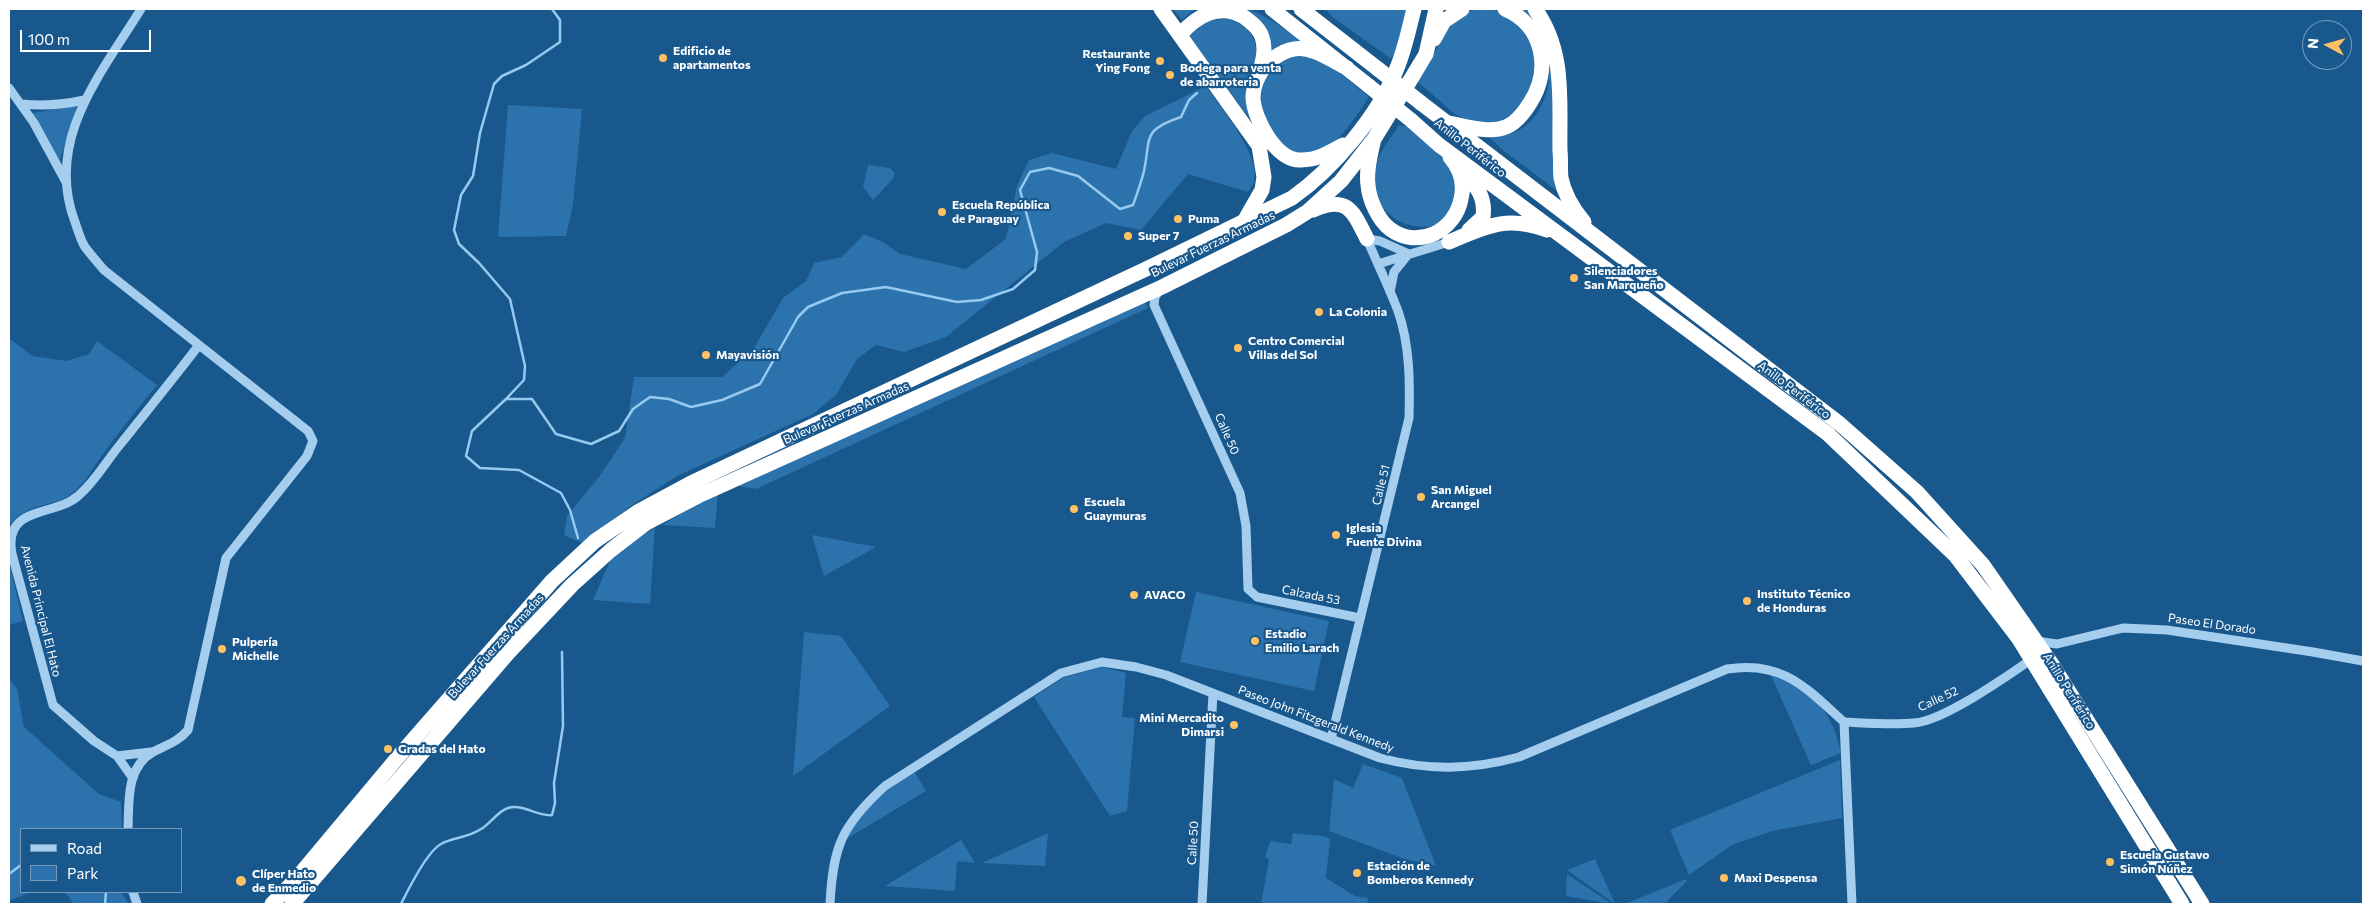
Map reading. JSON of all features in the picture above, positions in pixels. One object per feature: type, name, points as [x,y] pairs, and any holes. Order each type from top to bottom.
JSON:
[{"type":"highway","points":[[1161,9],[1259,146],[1264,177],[1262,190],[1246,219]]},
{"type":"highway","name":"Anillo Periférico","points":[[1272,9],[1347,68],[1439,145],[1828,434],[1955,554],[2032,659],[2182,904]]},
{"type":"highway","name":"Anillo Periférico","points":[[1300,9],[1840,424],[1918,492],[1983,565],[2051,662],[2202,904]]},
{"type":"highway","points":[[1318,9],[1329,31]]},
{"type":"highway","name":"Bulevar Fuerzas Armadas","points":[[272,904],[296,880],[404,750],[552,581],[595,541],[639,511],[691,483],[1146,269],[1292,198],[1313,183],[1331,166],[1377,107],[1397,68],[1414,9]]},
{"type":"highway","points":[[1422,49],[1427,9]]},
{"type":"highway","name":"Bulevar Fuerzas Armadas","points":[[292,904],[516,644],[572,585],[611,550],[646,523],[706,492],[1162,286],[1236,251],[1307,212],[1341,181],[1374,139],[1412,80],[1436,9]]},
{"type":"highway","points":[[1422,49],[1444,21],[1462,9]]},
{"type":"highway","points":[[1445,122],[1486,130],[1506,127],[1525,112],[1538,90],[1543,61],[1541,48],[1527,22],[1505,9]]},
{"type":"highway","points":[[1535,9],[1542,18],[1557,55],[1561,92],[1561,178],[1575,210],[1600,240]]},
{"type":"highway","points":[[1180,35],[1189,24],[1201,16],[1224,10],[1236,12],[1253,23],[1262,36],[1264,51],[1253,96],[1255,110],[1271,142],[1282,153],[1298,161],[1322,157],[1343,145],[1360,128]]},
{"type":"highway","points":[[1260,73],[1264,65],[1277,56],[1293,49],[1313,51],[1347,68]]},
{"type":"highway","points":[[1374,139],[1369,162],[1368,185],[1373,204],[1382,220],[1390,229],[1402,235],[1424,237],[1443,230],[1450,224],[1460,210],[1464,190],[1458,166]]},
{"type":"highway","points":[[1439,145],[1481,192],[1484,208],[1483,217],[1478,223],[1449,242]]},
{"type":"highway","points":[[1307,212],[1324,205],[1336,203],[1346,206],[1354,212],[1367,239]]},
{"type":"highway","points":[[1449,242],[1492,224],[1504,222],[1532,225],[1563,236]]},
{"type":"street","points":[[128,828],[132,778],[144,758],[182,738],[188,730],[226,558],[307,456],[313,441],[308,431],[104,270],[84,245],[69,206],[67,185],[71,134],[84,100],[141,9]]},
{"type":"street","points":[[9,88],[22,104],[46,143],[67,185]]},
{"type":"street","points":[[22,104],[64,105],[84,100]]},
{"type":"street","points":[[1367,239],[1380,241],[1409,254]]},
{"type":"street","name":"Calle 51","points":[[1331,739],[1409,418],[1410,385],[1407,351],[1398,312],[1367,239]]},
{"type":"street","points":[[1378,264],[1449,242]]},
{"type":"street","points":[[1390,295],[1390,283],[1394,272],[1409,254]]},
{"type":"street","name":"Calle 50","points":[[1162,286],[1155,297],[1154,305],[1240,493],[1246,526],[1247,584],[1252,594],[1257,597]]},
{"type":"street","name":"Avenida Principal El Hato","points":[[132,778],[117,756],[86,734],[53,705],[12,554],[13,533],[20,521],[31,515],[69,503],[90,484],[199,344]]},
{"type":"street","name":"Calzada 53","points":[[1257,597],[1360,618]]},
{"type":"street","name":"Paseo El Dorado","points":[[2036,641],[2057,644],[2123,628],[2137,628],[2167,630],[2363,661]]},
{"type":"street","points":[[2051,662],[2057,644]]},
{"type":"street","name":"Calle 52","points":[[1844,722],[1914,723],[1927,720],[1966,701],[2032,659]]},
{"type":"street","name":"Paseo John Fitzgerald Kennedy","points":[[830,904],[832,872],[837,849],[846,830],[861,808],[885,786],[1061,673],[1102,662],[1136,667],[1213,693],[1380,758],[1414,765],[1463,768],[1492,764],[1519,756],[1710,676],[1728,669],[1746,666],[1766,668],[1805,686],[1844,722]]},
{"type":"street","name":"Calle 50","points":[[1202,904],[1213,693]]},
{"type":"street","points":[[1844,722],[1852,904]]},
{"type":"street","points":[[117,756],[153,752]]},
{"type":"green space","points":[[1173,9],[1195,9],[1182,20]]},
{"type":"green space","points":[[1243,9],[1265,17],[1305,41],[1267,57]]},
{"type":"green space","points":[[1326,9],[1408,9],[1396,54],[1390,58],[1331,16]]},
{"type":"green space","points":[[1477,9],[1491,9],[1509,15],[1520,26],[1533,46],[1538,75],[1525,105],[1501,122],[1472,122],[1456,115],[1418,82],[1451,23],[1462,14]]},
{"type":"green space","points":[[1519,9],[1530,9],[1551,57],[1560,193],[1504,151],[1488,136],[1509,134],[1524,127],[1539,110],[1547,89],[1549,67],[1546,56]]},
{"type":"green space","points":[[1228,18],[1242,25],[1252,35],[1256,48],[1256,55],[1248,79],[1247,89],[1250,119],[1189,36],[1206,23]]},
{"type":"green space","points":[[1293,56],[1316,59],[1325,63],[1369,97],[1338,138],[1323,150],[1313,154],[1300,155],[1287,149],[1275,137],[1267,123],[1261,106],[1261,89],[1266,74],[1278,61]]},
{"type":"green space","points":[[1206,86],[1230,119],[1252,158],[1255,171],[1254,182],[1248,192],[1188,174],[1141,230],[1106,223],[1064,242],[946,337],[904,352],[876,345],[857,359],[836,395],[813,414],[677,476],[629,507],[582,543],[564,535],[567,516],[599,477],[625,438],[634,377],[722,377],[754,348],[783,298],[806,281],[814,263],[842,257],[864,234],[883,242],[900,254],[966,269],[1006,239],[1017,186],[1029,160],[1052,153],[1116,169],[1132,131],[1145,116]]},
{"type":"green space","points":[[508,105],[582,109],[573,205],[566,236],[498,237]]},
{"type":"green space","points":[[77,106],[59,163],[32,113]]},
{"type":"green space","points":[[1399,125],[1410,127],[1452,167],[1460,184],[1450,217],[1435,225],[1421,227],[1399,221],[1382,206],[1377,196],[1374,185],[1374,173],[1377,160]]},
{"type":"green space","points":[[868,165],[890,168],[895,173],[892,180],[873,200],[863,187]]},
{"type":"green space","points":[[1143,298],[1148,308],[756,489],[733,485]]},
{"type":"green space","points":[[9,338],[32,356],[67,361],[89,354],[97,341],[157,385],[75,491],[67,497],[25,512],[9,525]]},
{"type":"green space","points":[[718,491],[715,528],[662,525]]},
{"type":"green space","points":[[655,527],[650,604],[593,600],[613,554]]},
{"type":"green space","points":[[812,535],[876,547],[824,576]]},
{"type":"green space","points":[[9,562],[23,621],[9,625]]},
{"type":"green space","name":"Estadio Emilio Larach","points":[[1196,592],[1329,621],[1314,691],[1180,662]]},
{"type":"green space","points":[[804,632],[841,636],[890,706],[793,776]]},
{"type":"green space","points":[[1102,667],[1126,673],[1122,717],[1135,718],[1127,811],[1110,816],[1034,697],[1063,678]]},
{"type":"green space","points":[[1769,671],[1796,686],[1817,702],[1831,722],[1841,753],[1811,765]]},
{"type":"green space","points":[[9,679],[17,689],[24,727],[99,794],[121,802],[122,828],[20,828],[20,893],[28,893],[9,901]]},
{"type":"green space","points":[[1840,760],[1842,818],[1772,831],[1732,845],[1689,875],[1670,830]]},
{"type":"green space","points":[[1363,764],[1402,778],[1436,866],[1405,859],[1329,831],[1334,779],[1353,788]]},
{"type":"green space","points":[[914,771],[926,791],[843,841],[859,819],[875,802]]},
{"type":"green space","points":[[1048,833],[1045,866],[982,863]]},
{"type":"green space","points":[[1293,833],[1324,836],[1330,839],[1326,878],[1355,896],[1368,898],[1367,904],[1261,904],[1269,859],[1265,857],[1270,841],[1291,844]]},
{"type":"green space","points":[[961,840],[975,863],[957,861],[955,891],[885,886]]},
{"type":"green space","points":[[1595,859],[1615,904],[1567,870]]},
{"type":"green space","points":[[1567,874],[1612,904],[1566,896]]},
{"type":"green space","points":[[1686,879],[1687,881],[1668,900],[1667,904],[1625,904]]},
{"type":"green space","points":[[66,893],[122,893],[129,904],[74,904]]},
{"type":"waterway","points":[[506,399],[524,380],[525,366],[510,299],[479,263],[459,244],[454,230],[461,195],[473,176],[480,133],[494,84],[502,76],[526,65],[560,42],[560,20],[552,9]]},
{"type":"waterway","points":[[578,538],[570,510],[561,493],[519,470],[480,468],[466,456],[472,431],[506,399],[532,399],[556,434],[591,444],[619,431],[633,409],[650,397],[669,399],[691,407],[722,400],[760,384],[798,317],[808,307],[842,293],[886,287],[957,302],[981,300],[1013,289],[1035,270],[1037,252],[1020,190],[1030,172],[1049,168],[1078,176],[1120,209],[1133,205],[1144,171],[1150,136],[1160,126],[1181,117],[1189,100],[1197,93]]},
{"type":"waterway","points":[[401,904],[424,862],[441,844],[476,832],[508,808],[519,807],[541,814],[552,815],[555,803],[554,783],[563,726],[562,652]]},
{"type":"waterway","points":[[9,874],[20,866]]},
{"type":"waterway","points":[[105,904],[106,893]]},
{"type":"place","name":"Edificio de apartamentos","points":[[663,58]]},
{"type":"place","name":"Restaurante Ying Fong","points":[[1160,61]]},
{"type":"place","name":"Bodega para venta de abarroteria","points":[[1170,75]]},
{"type":"place","name":"Escuela República de Paraguay","points":[[942,212]]},
{"type":"place","name":"Puma","points":[[1178,219]]},
{"type":"place","name":"Super 7","points":[[1128,236]]},
{"type":"place","name":"Silenciadores San Marqueño","points":[[1574,278]]},
{"type":"place","name":"La Colonia","points":[[1319,312]]},
{"type":"place","name":"Centro Comercial Villas del Sol","points":[[1238,348]]},
{"type":"place","name":"Mayavisión","points":[[706,355]]},
{"type":"place","name":"San Miguel Arcangel","points":[[1421,497]]},
{"type":"place","name":"Escuela Guaymuras","points":[[1074,509]]},
{"type":"place","name":"Iglesia Fuente Divina","points":[[1336,535]]},
{"type":"place","name":"AVACO","points":[[1134,595]]},
{"type":"place","name":"Instituto Técnico de Honduras","points":[[1747,601]]},
{"type":"place","name":"Estadio Emilio Larach","points":[[1255,641]]},
{"type":"place","name":"Pulpería Michelle","points":[[222,649]]},
{"type":"place","name":"Mini Mercadito Dimarsi","points":[[1234,725]]},
{"type":"place","name":"Gradas del Hato","points":[[388,749]]},
{"type":"place","name":"Escuela Gustavo Simón Núñez","points":[[2110,862]]},
{"type":"place","name":"Estación de Bomberos Kennedy","points":[[1357,873]]},
{"type":"place","name":"Maxi Despensa","points":[[1724,878]]},
{"type":"place","name":"Clíper Hato de Enmedio","points":[[241,881]]}]
